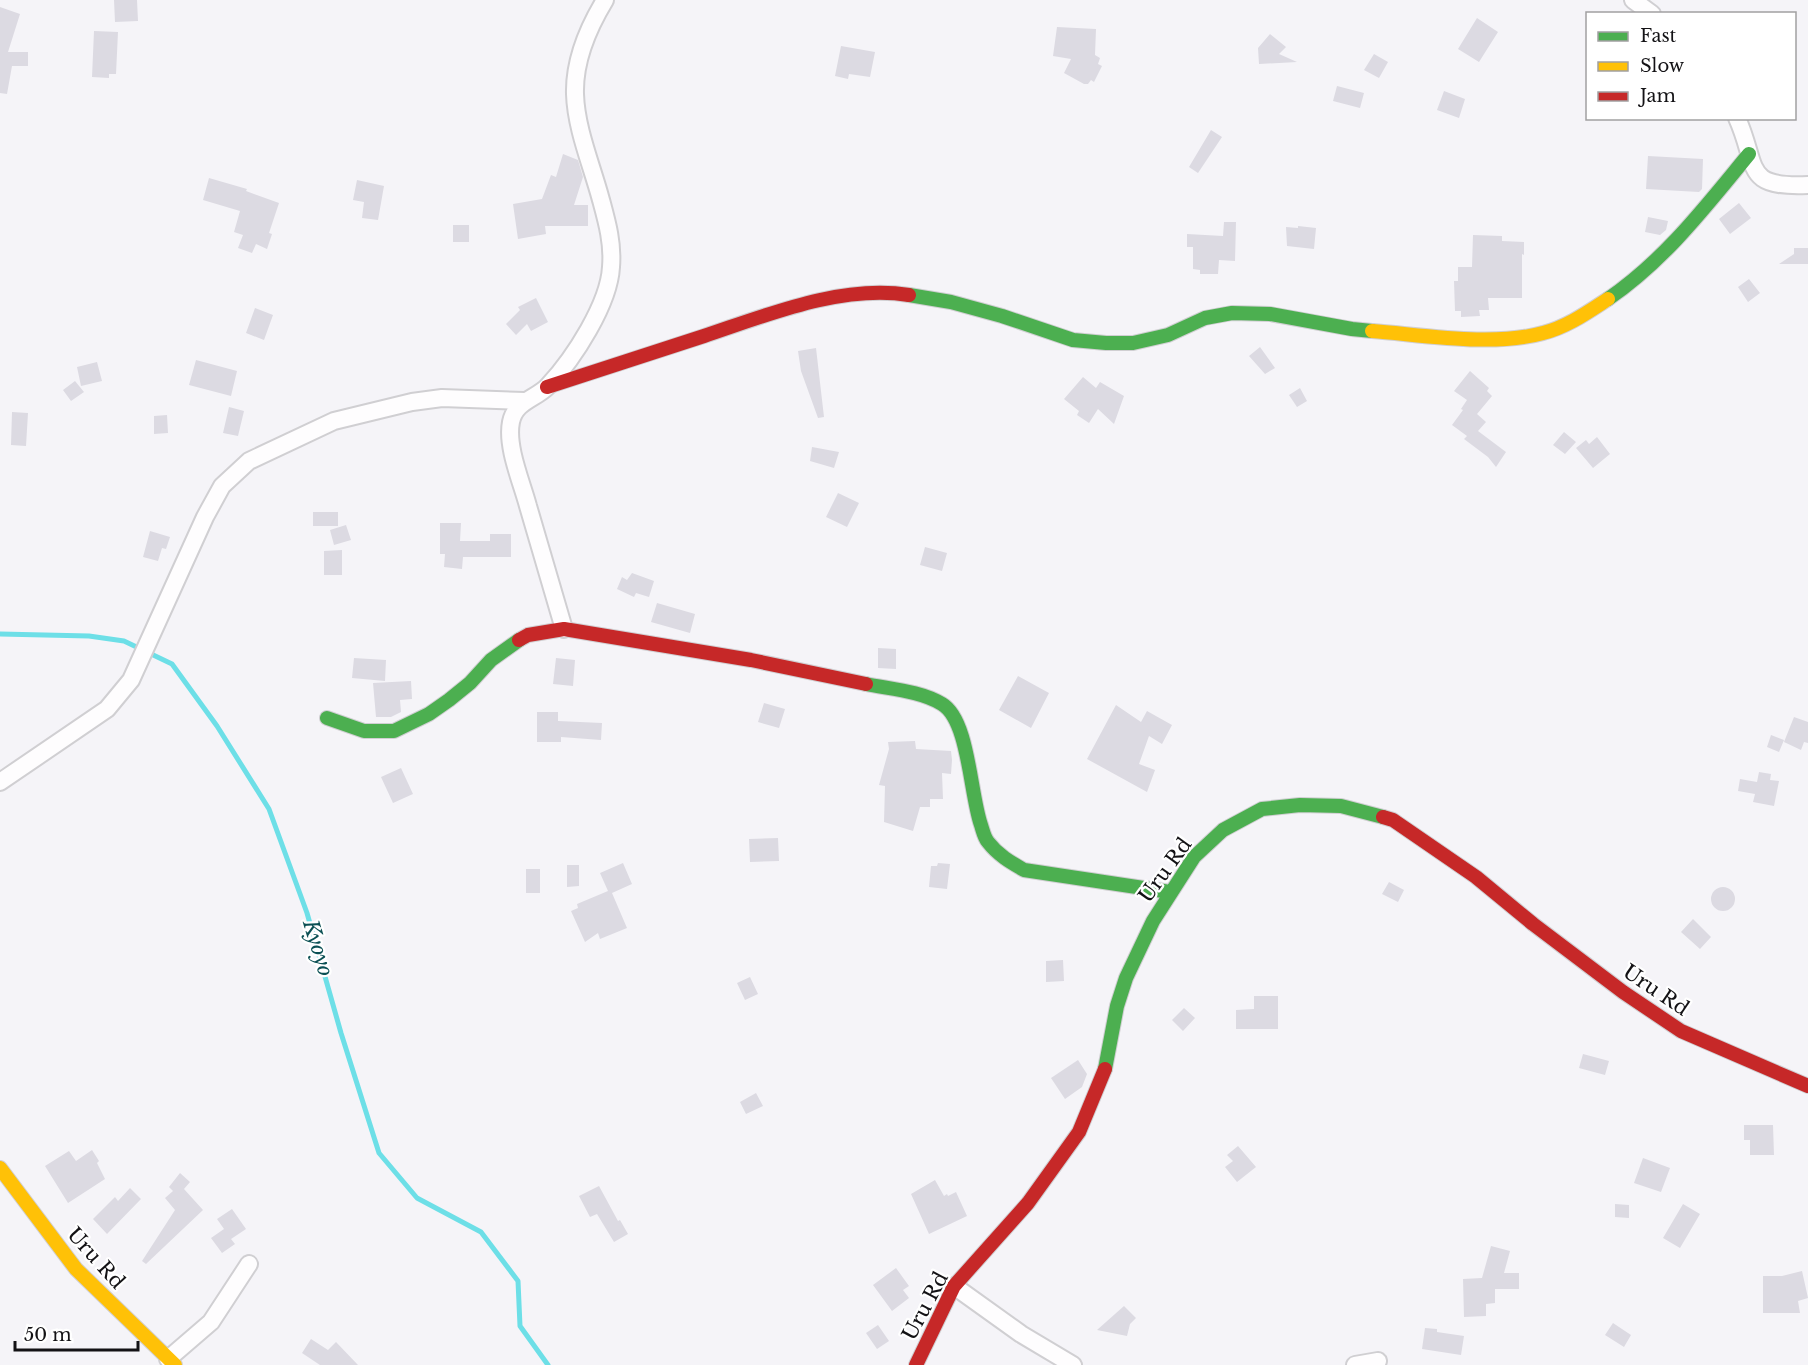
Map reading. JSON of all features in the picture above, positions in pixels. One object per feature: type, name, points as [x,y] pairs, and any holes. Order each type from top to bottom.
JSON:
[{"type":"street","points":[[547,387],[587,330],[604,297],[611,268],[610,234],[580,123],[575,94],[577,67],[586,34],[605,0]]},
{"type":"street","points":[[1633,0],[1649,12]]},
{"type":"street","points":[[1738,120],[1749,154],[1760,177],[1766,182],[1782,186],[1808,185]]},
{"type":"street","points":[[564,628],[514,456],[511,423],[515,412],[524,401],[547,387],[755,319],[858,292],[896,292],[951,302],[1073,340],[1106,343],[1133,343],[1168,335],[1205,318],[1232,314],[1270,314],[1352,329],[1466,339],[1489,340],[1543,333],[1583,316],[1634,281],[1690,226],[1749,154]]},
{"type":"street","points":[[0,783],[107,709],[131,680],[205,517],[222,486],[249,460],[334,422],[412,402],[442,398],[524,401]]},
{"type":"street","points":[[327,718],[363,731],[394,731],[429,714],[449,700],[510,645],[528,635],[564,628],[751,660],[924,696],[943,704],[954,714],[960,728],[975,809],[986,840],[1005,860],[1024,870],[1170,892]]},
{"type":"street","name":"Uru Rd","points":[[916,1365],[954,1286],[1028,1203],[1079,1131],[1105,1069],[1117,1006],[1126,978],[1153,921],[1170,892],[1194,857],[1223,830],[1262,809],[1300,805],[1341,806],[1393,820],[1476,878],[1623,992],[1681,1031],[1808,1086]]},
{"type":"street","name":"Uru Rd","points":[[0,1168],[76,1269],[171,1362]]},
{"type":"street","points":[[171,1362],[211,1322],[249,1264]]},
{"type":"street","points":[[954,1286],[1021,1334],[1073,1365]]},
{"type":"street","points":[[1355,1365],[1378,1361]]},
{"type":"building","points":[[114,0],[137,0],[138,21],[115,22]]},
{"type":"building","points":[[0,7],[20,14],[8,52],[28,52],[28,66],[12,66],[7,94],[0,93]]},
{"type":"building","points":[[1477,18],[1498,32],[1479,62],[1458,49]]},
{"type":"building","points":[[1057,27],[1096,29],[1095,55],[1100,58],[1098,64],[1102,66],[1094,82],[1091,80],[1088,84],[1084,84],[1064,73],[1071,59],[1053,56]]},
{"type":"building","points":[[94,31],[118,32],[116,74],[109,74],[109,78],[92,77]]},
{"type":"building","points":[[1270,34],[1286,47],[1279,54],[1297,62],[1259,64],[1258,48]]},
{"type":"building","points":[[841,46],[875,52],[870,77],[849,74],[848,79],[835,76]]},
{"type":"building","points":[[1374,54],[1388,62],[1379,78],[1364,70]]},
{"type":"building","points":[[1337,86],[1364,93],[1360,108],[1333,101]]},
{"type":"building","points":[[1444,91],[1465,99],[1459,118],[1437,110]]},
{"type":"building","points":[[1211,130],[1222,137],[1198,173],[1189,167]]},
{"type":"building","points":[[563,154],[578,160],[583,177],[574,205],[588,205],[588,226],[545,226],[546,234],[518,239],[513,204],[542,199],[551,175],[556,177]]},
{"type":"building","points":[[1648,156],[1703,159],[1702,189],[1699,192],[1646,189]]},
{"type":"building","points":[[209,178],[247,189],[246,191],[279,203],[269,233],[272,234],[267,249],[256,244],[252,253],[238,248],[243,235],[234,232],[240,211],[203,200]]},
{"type":"building","points":[[357,180],[384,186],[378,220],[362,218],[364,202],[353,200]]},
{"type":"building","points":[[1739,203],[1751,218],[1730,234],[1719,219]]},
{"type":"building","points":[[1648,217],[1668,221],[1666,230],[1660,235],[1645,232]]},
{"type":"building","points":[[1224,222],[1236,222],[1235,261],[1219,260],[1218,274],[1200,274],[1200,270],[1193,269],[1193,247],[1187,247],[1187,234],[1223,236]]},
{"type":"building","points":[[453,225],[469,225],[469,242],[453,242]]},
{"type":"building","points":[[1298,226],[1316,228],[1314,249],[1287,246],[1286,227],[1298,228]]},
{"type":"building","points":[[1473,235],[1502,236],[1502,241],[1524,242],[1522,298],[1488,298],[1489,310],[1479,310],[1480,316],[1461,317],[1461,311],[1455,311],[1454,281],[1458,281],[1458,267],[1472,267]]},
{"type":"building","points":[[1794,248],[1808,248],[1808,264],[1779,264],[1794,254]]},
{"type":"building","points":[[1749,279],[1760,293],[1748,302],[1738,287]]},
{"type":"building","points":[[536,298],[548,322],[531,331],[527,324],[516,335],[506,324],[520,310],[518,307]]},
{"type":"building","points":[[255,308],[273,315],[264,340],[246,333]]},
{"type":"building","points":[[1260,347],[1275,368],[1265,374],[1249,356]]},
{"type":"building","points":[[816,348],[824,417],[818,418],[801,371],[798,351]]},
{"type":"building","points":[[196,360],[237,371],[231,396],[189,385]]},
{"type":"building","points":[[97,362],[102,381],[81,386],[77,367]]},
{"type":"building","points":[[1470,371],[1489,388],[1487,391],[1492,396],[1477,414],[1486,422],[1478,431],[1506,452],[1496,467],[1488,457],[1464,439],[1467,436],[1452,425],[1467,400],[1454,391]]},
{"type":"building","points":[[1083,377],[1096,388],[1100,382],[1124,396],[1114,424],[1098,409],[1089,423],[1077,415],[1079,411],[1064,399]]},
{"type":"building","points":[[75,381],[84,392],[71,401],[63,390]]},
{"type":"building","points":[[1300,388],[1307,401],[1297,407],[1289,395]]},
{"type":"building","points":[[229,407],[244,411],[238,436],[223,433]]},
{"type":"building","points":[[12,412],[28,413],[26,446],[11,445]]},
{"type":"building","points":[[167,415],[168,433],[154,434],[154,416]]},
{"type":"building","points":[[1564,432],[1576,442],[1565,454],[1553,445]]},
{"type":"building","points":[[1597,437],[1610,454],[1593,468],[1576,448],[1586,440],[1589,444]]},
{"type":"building","points":[[812,447],[839,452],[834,468],[810,461]]},
{"type":"building","points":[[838,493],[859,503],[847,527],[826,517]]},
{"type":"building","points":[[313,512],[338,512],[338,526],[313,526]]},
{"type":"building","points":[[440,523],[461,523],[460,541],[490,541],[490,534],[511,534],[511,557],[463,557],[462,569],[444,567],[445,554],[440,554]]},
{"type":"building","points":[[346,525],[351,540],[334,545],[330,530]]},
{"type":"building","points":[[150,531],[170,537],[166,549],[162,548],[158,561],[143,557]]},
{"type":"building","points":[[925,547],[947,553],[942,571],[920,565]]},
{"type":"building","points":[[342,550],[342,575],[324,575],[324,551]]},
{"type":"building","points":[[632,573],[654,581],[649,597],[636,593],[634,597],[617,589],[622,577],[627,580]]},
{"type":"building","points":[[657,603],[695,614],[690,633],[651,622]]},
{"type":"building","points":[[878,648],[896,649],[896,669],[878,668]]},
{"type":"building","points":[[354,658],[386,660],[385,681],[352,678]]},
{"type":"building","points":[[556,658],[575,660],[573,686],[553,684]]},
{"type":"building","points":[[1018,676],[1049,693],[1031,728],[999,710]]},
{"type":"building","points":[[411,681],[412,699],[400,700],[401,712],[391,717],[376,717],[373,683]]},
{"type":"building","points":[[764,703],[785,709],[779,728],[758,722]]},
{"type":"building","points":[[1116,705],[1141,722],[1147,711],[1172,725],[1162,744],[1149,736],[1139,764],[1155,770],[1147,792],[1087,759]]},
{"type":"building","points":[[537,712],[558,712],[558,721],[602,723],[601,740],[561,737],[561,742],[537,742]]},
{"type":"building","points":[[1794,717],[1808,722],[1808,743],[1804,742],[1801,750],[1784,742]]},
{"type":"building","points":[[1771,735],[1784,740],[1779,752],[1767,747]]},
{"type":"building","points":[[915,741],[916,749],[951,751],[952,760],[951,774],[942,773],[943,799],[930,799],[930,807],[920,807],[913,831],[884,822],[885,786],[879,785],[889,749],[888,742]]},
{"type":"building","points":[[401,768],[413,794],[393,803],[381,777]]},
{"type":"building","points":[[1759,772],[1771,774],[1770,780],[1779,781],[1774,806],[1753,802],[1755,794],[1738,791],[1740,779],[1757,782]]},
{"type":"building","points":[[778,838],[779,861],[750,862],[749,839]]},
{"type":"building","points":[[623,863],[632,884],[612,893],[627,928],[600,939],[598,933],[585,942],[571,911],[578,908],[577,904],[608,891],[600,873]]},
{"type":"building","points":[[938,863],[950,864],[947,889],[929,887],[931,866],[937,866]]},
{"type":"building","points":[[567,865],[579,865],[579,886],[567,887]]},
{"type":"building","points":[[526,869],[540,869],[540,893],[526,893]]},
{"type":"building","points":[[1389,882],[1404,890],[1398,902],[1382,894]]},
{"type":"building","points":[[1723,887],[1731,891],[1735,899],[1731,907],[1723,911],[1715,907],[1711,899],[1715,891]]},
{"type":"building","points":[[1693,919],[1711,937],[1700,949],[1681,932]]},
{"type":"building","points":[[1063,960],[1064,981],[1046,982],[1046,961]]},
{"type":"building","points":[[750,977],[758,994],[745,1000],[737,983]]},
{"type":"building","points":[[1254,996],[1278,996],[1278,1029],[1236,1029],[1236,1010],[1254,1009]]},
{"type":"building","points":[[1184,1008],[1195,1018],[1183,1031],[1172,1020]]},
{"type":"building","points":[[1583,1054],[1609,1061],[1605,1075],[1579,1068]]},
{"type":"building","points":[[1078,1060],[1087,1074],[1082,1087],[1065,1099],[1051,1078]]},
{"type":"building","points":[[756,1093],[763,1106],[746,1114],[740,1102]]},
{"type":"building","points":[[1744,1125],[1773,1125],[1774,1155],[1750,1155],[1750,1140],[1744,1140]]},
{"type":"building","points":[[1238,1146],[1256,1167],[1237,1182],[1225,1167],[1233,1161],[1227,1155]]},
{"type":"building","points":[[92,1150],[99,1161],[97,1163],[105,1179],[68,1203],[45,1166],[69,1151],[76,1161]]},
{"type":"building","points":[[1643,1158],[1670,1168],[1661,1192],[1634,1183]]},
{"type":"building","points":[[180,1173],[190,1182],[184,1189],[203,1210],[146,1264],[142,1261],[175,1210],[165,1198],[173,1191],[169,1187]]},
{"type":"building","points":[[935,1180],[944,1196],[956,1192],[967,1216],[929,1234],[911,1194]]},
{"type":"building","points":[[599,1186],[618,1221],[620,1220],[628,1234],[614,1242],[597,1214],[590,1217],[579,1196]]},
{"type":"building","points":[[130,1188],[141,1199],[107,1234],[93,1219],[115,1197],[118,1201]]},
{"type":"building","points":[[1615,1204],[1629,1205],[1629,1218],[1615,1217]]},
{"type":"building","points":[[1683,1204],[1700,1214],[1680,1248],[1663,1238]]},
{"type":"building","points":[[232,1209],[246,1229],[231,1239],[235,1244],[222,1253],[211,1238],[224,1229],[217,1219]]},
{"type":"building","points":[[1491,1246],[1510,1251],[1504,1273],[1519,1273],[1519,1289],[1495,1289],[1495,1303],[1486,1304],[1486,1316],[1464,1317],[1463,1279],[1482,1278]]},
{"type":"building","points":[[896,1268],[909,1286],[903,1290],[909,1298],[892,1311],[873,1285]]},
{"type":"building","points":[[1802,1271],[1808,1298],[1798,1301],[1800,1313],[1763,1313],[1763,1276],[1782,1276]]},
{"type":"building","points":[[1124,1306],[1136,1318],[1130,1324],[1127,1336],[1097,1330]]},
{"type":"building","points":[[1613,1323],[1631,1335],[1624,1347],[1605,1335]]},
{"type":"building","points":[[878,1325],[889,1341],[877,1349],[866,1333]]},
{"type":"building","points":[[1425,1328],[1464,1336],[1461,1355],[1422,1349]]},
{"type":"building","points":[[311,1339],[328,1350],[336,1342],[358,1365],[320,1365],[302,1353]]},
{"type":"waterway","name":"Kyoyo","points":[[0,634],[89,636],[124,641],[172,664],[217,726],[269,809],[307,913],[341,1033],[379,1153],[417,1198],[481,1232],[518,1281],[520,1326],[548,1365]]},
{"type":"traffic: fast","points":[[1608,299],[1629,284],[1666,250],[1749,154]]},
{"type":"traffic: fast","points":[[909,295],[951,302],[1073,340],[1106,343],[1133,343],[1168,335],[1205,318],[1232,313],[1270,314],[1372,331]]},
{"type":"traffic: fast","points":[[327,718],[364,731],[394,731],[429,714],[449,700],[470,683],[491,660],[519,640]]},
{"type":"traffic: fast","points":[[866,684],[925,696],[942,704],[951,713],[958,725],[968,759],[977,812],[985,836],[996,851],[1009,861],[1024,870],[1170,892]]},
{"type":"traffic: fast","points":[[1105,1069],[1117,1006],[1126,978],[1153,921],[1194,857],[1223,830],[1262,809],[1300,805],[1341,806],[1383,817]]},
{"type":"traffic: slow","points":[[1372,331],[1481,340],[1523,337],[1560,327],[1608,299]]},
{"type":"traffic: slow","points":[[0,1168],[76,1269],[175,1365]]},
{"type":"traffic: jam","points":[[547,387],[805,304],[858,294],[909,295]]},
{"type":"traffic: jam","points":[[519,640],[528,635],[564,629],[751,660],[866,684]]},
{"type":"traffic: jam","points":[[1383,817],[1393,820],[1476,877],[1533,924],[1623,992],[1681,1031],[1808,1086]]},
{"type":"traffic: jam","points":[[916,1365],[954,1286],[1028,1203],[1079,1132],[1105,1069]]}]
